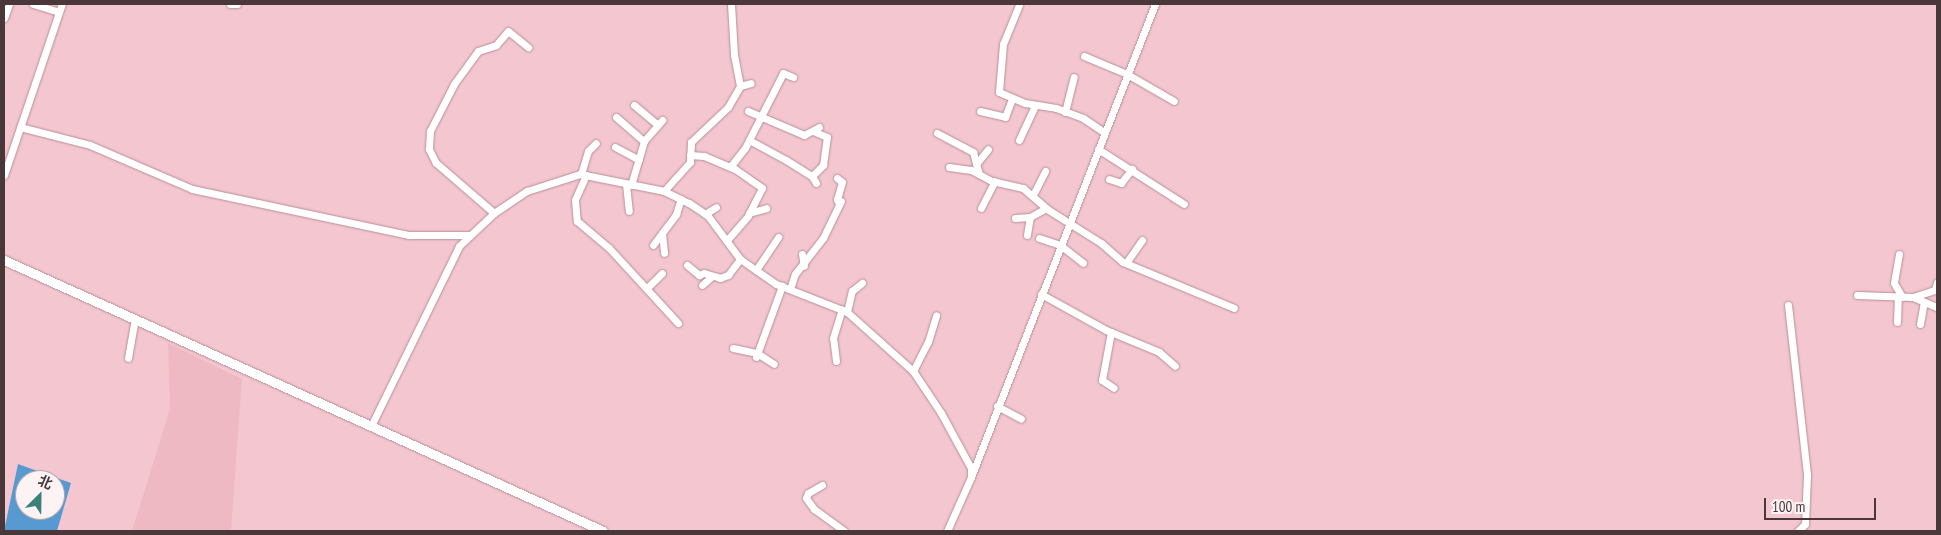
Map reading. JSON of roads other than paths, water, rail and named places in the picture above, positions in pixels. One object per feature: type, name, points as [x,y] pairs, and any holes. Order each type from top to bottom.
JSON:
[{"type":"street","points":[[4,18],[9,4]]},
{"type":"street","points":[[33,4],[59,12]]},
{"type":"street","points":[[4,175],[62,4]]},
{"type":"street","points":[[230,4],[238,4]]},
{"type":"street","points":[[664,191],[687,166],[691,142],[728,107],[740,86],[734,55],[731,4]]},
{"type":"street","points":[[947,531],[972,477],[997,406],[1155,4]]},
{"type":"street","points":[[1019,5],[1003,44],[999,68],[999,92],[1012,99],[1065,112],[1104,132]]},
{"type":"street","points":[[494,213],[436,163],[429,149],[430,131],[454,84],[478,51],[496,44],[508,31],[528,47]]},
{"type":"street","points":[[1084,56],[1127,74],[1174,101]]},
{"type":"street","points":[[730,167],[762,117],[782,73],[792,78]]},
{"type":"street","points":[[1065,112],[1074,77]]},
{"type":"street","points":[[740,86],[751,83]]},
{"type":"street","points":[[980,111],[1005,118],[1012,99]]},
{"type":"street","points":[[630,211],[629,185],[644,141],[660,122],[634,105]]},
{"type":"street","points":[[1019,140],[1035,105]]},
{"type":"street","points":[[748,111],[800,134],[816,129],[827,137],[823,165],[814,180],[749,140]]},
{"type":"street","points":[[616,118],[644,141]]},
{"type":"street","points":[[20,127],[90,145],[192,189],[417,237],[468,236]]},
{"type":"street","points":[[937,133],[969,149],[977,162],[979,174]]},
{"type":"street","points":[[596,143],[588,151],[584,175],[575,200],[575,218],[647,288],[678,323]]},
{"type":"street","points":[[615,147],[638,160]]},
{"type":"street","points":[[971,170],[988,149]]},
{"type":"street","points":[[1098,149],[1184,204]]},
{"type":"street","points":[[690,154],[704,156],[730,167],[762,188],[750,213],[726,241]]},
{"type":"street","points":[[949,167],[971,170],[994,181],[1023,188],[1046,208],[1068,224],[1101,243],[1126,263],[1234,308]]},
{"type":"street","points":[[1109,178],[1121,183],[1132,169]]},
{"type":"street","points":[[1033,195],[1045,171]]},
{"type":"street","points":[[371,426],[451,258],[468,236],[494,213],[527,191],[584,175],[664,191],[681,199],[705,214],[740,259],[756,270],[786,287],[845,310],[913,371],[941,413],[971,468],[972,477]]},
{"type":"street","points":[[756,355],[786,287],[824,238],[841,202],[837,200],[842,182],[837,178]]},
{"type":"street","points":[[981,208],[994,181]]},
{"type":"street","points":[[654,245],[676,214],[681,199]]},
{"type":"street","points":[[705,214],[716,207]]},
{"type":"street","points":[[750,213],[766,208]]},
{"type":"street","points":[[1015,218],[1030,217],[1046,208]]},
{"type":"street","points":[[1028,235],[1030,217]]},
{"type":"street","points":[[662,233],[664,254]]},
{"type":"street","points":[[756,270],[778,237]]},
{"type":"street","points":[[1039,238],[1060,245],[1083,263]]},
{"type":"street","points":[[1126,263],[1142,240]]},
{"type":"street","points":[[802,254],[804,266]]},
{"type":"street","points":[[1898,322],[1900,297],[1894,283],[1899,254]]},
{"type":"street","points":[[687,265],[699,274],[725,277],[740,259]]},
{"type":"street","points":[[4,260],[603,531]]},
{"type":"street","points":[[647,288],[662,273]]},
{"type":"street","points":[[702,285],[712,276]]},
{"type":"street","points":[[1857,295],[1913,297],[1935,290],[1937,282]]},
{"type":"street","points":[[836,361],[833,334],[852,291],[862,284]]},
{"type":"street","points":[[1041,294],[1111,332],[1159,352],[1175,366]]},
{"type":"street","points":[[1913,297],[1937,307]]},
{"type":"street","points":[[1920,324],[1924,302]]},
{"type":"street","points":[[1788,305],[1807,475],[1805,524],[1798,531]]},
{"type":"street","points":[[913,371],[928,342],[936,315]]},
{"type":"street","points":[[128,358],[135,320]]},
{"type":"street","points":[[1111,332],[1102,380],[1114,388]]},
{"type":"street","points":[[733,348],[756,355],[774,364]]},
{"type":"street","points":[[997,406],[1021,419]]},
{"type":"street","points":[[822,485],[808,493],[806,498],[814,509],[844,531]]},
{"type":"water","points":[[18,464],[35,470],[17,470]]},
{"type":"water","points":[[15,478],[15,520],[60,520],[57,531],[4,531]]},
{"type":"water","points":[[65,481],[71,483],[65,504]]}]
